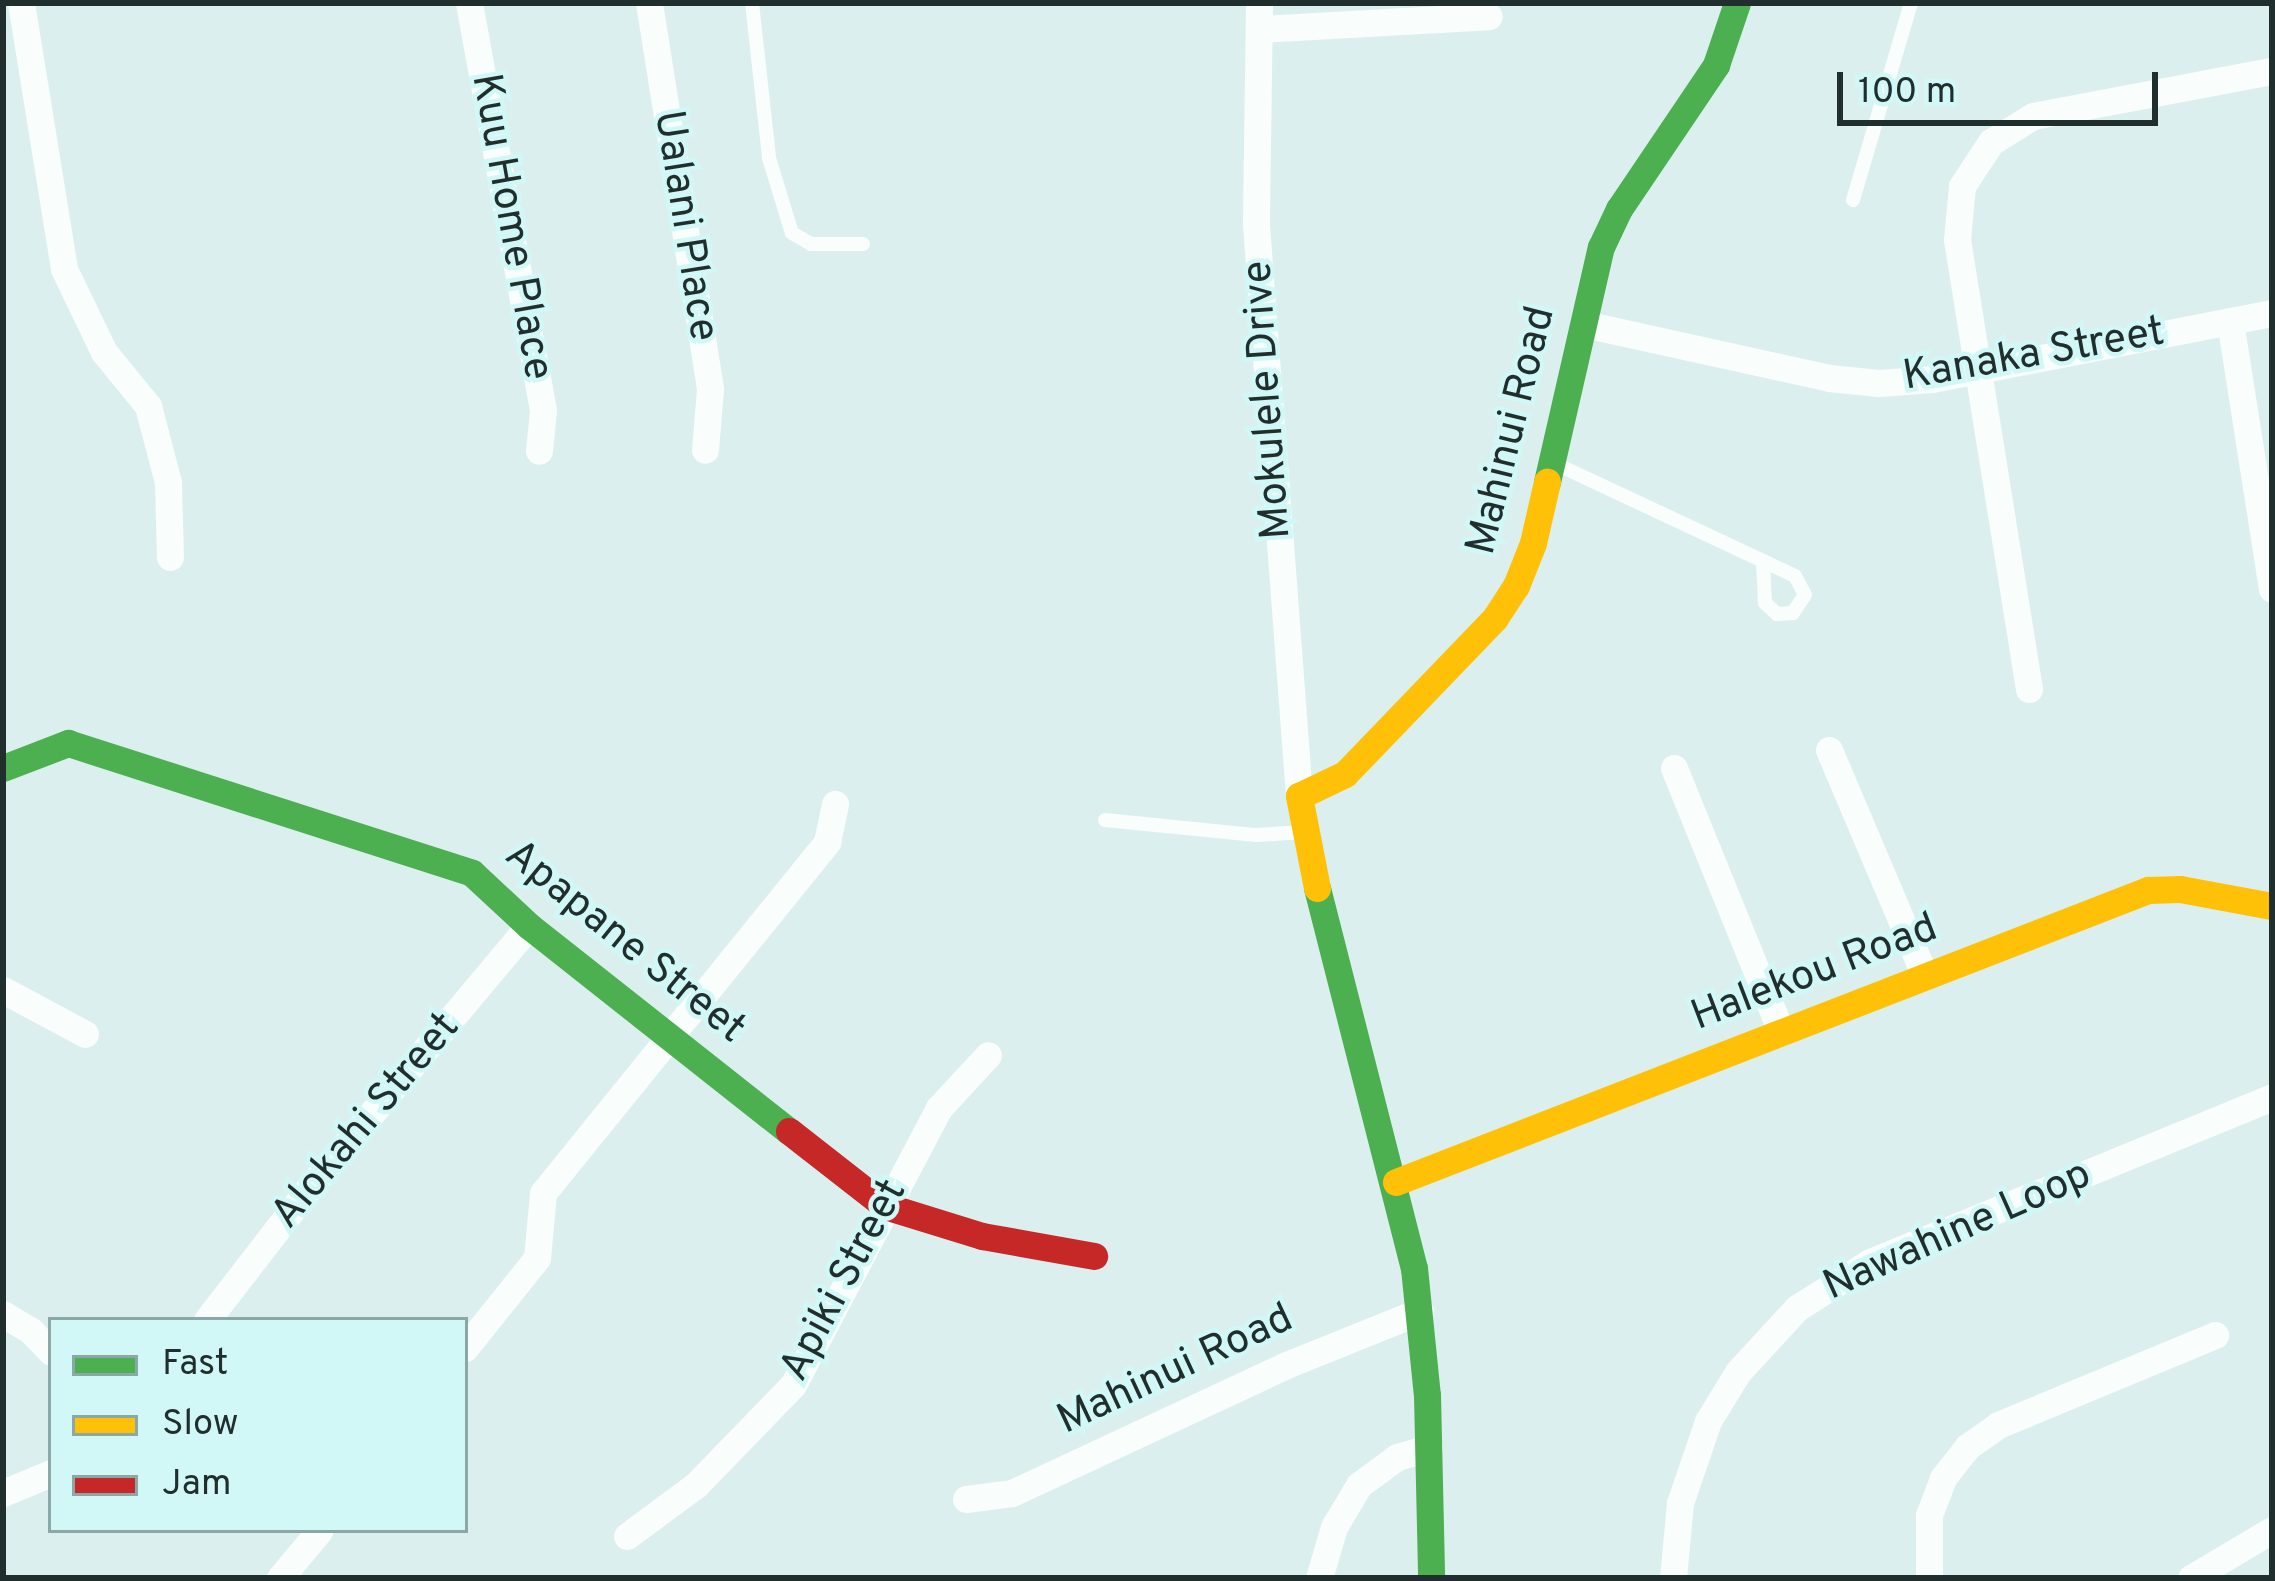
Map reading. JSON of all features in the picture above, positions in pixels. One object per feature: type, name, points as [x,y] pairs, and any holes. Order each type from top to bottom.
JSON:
[{"type":"street","points":[[21,3],[64,269],[104,352],[148,406],[168,482],[170,557]]},
{"type":"street","name":"Kuu Home Place","points":[[469,3],[543,410],[539,452]]},
{"type":"street","name":"Ualani Place","points":[[649,3],[710,388],[705,450]]},
{"type":"street","name":"Mahinui Road","points":[[1299,796],[1345,774],[1495,618],[1526,565],[1609,228],[1716,65],[1737,3]]},
{"type":"street","points":[[1260,16],[1489,16]]},
{"type":"street","name":"Mokulele Drive","points":[[1260,16],[1256,225],[1299,796]]},
{"type":"street","points":[[2029,689],[1956,222],[1963,186],[1990,142],[2033,116],[2272,71]]},
{"type":"street","name":"Kanaka Street","points":[[1585,324],[1854,381],[1904,382],[2272,313]]},
{"type":"street","points":[[2230,321],[2272,589]]},
{"type":"street","name":"Apapane Street","points":[[3,768],[68,743],[472,873],[530,926],[886,1206],[982,1236],[1094,1256]]},
{"type":"street","points":[[1829,750],[1925,976]]},
{"type":"street","points":[[1674,768],[1781,1032]]},
{"type":"street","points":[[1299,796],[1304,832],[1396,1182],[1420,1311],[1431,1578]]},
{"type":"street","points":[[468,1344],[537,1258],[543,1193],[827,842],[835,804]]},
{"type":"street","name":"Halekou Road","points":[[1396,1182],[2148,890],[2180,889],[2272,906]]},
{"type":"street","name":"Alokahi Street","points":[[209,1317],[309,1188],[530,926]]},
{"type":"street","points":[[3,990],[85,1034]]},
{"type":"street","name":"Apiki Street","points":[[627,1536],[696,1485],[793,1385],[939,1108],[988,1055]]},
{"type":"street","name":"Nawahine Loop","points":[[1672,1578],[1680,1503],[1708,1421],[1747,1360],[1797,1308],[1870,1262],[2272,1097]]},
{"type":"street","name":"Mahinui Road","points":[[965,1499],[1012,1493],[1284,1366],[1420,1311]]},
{"type":"street","points":[[3,1314],[30,1330],[48,1349]]},
{"type":"street","points":[[1929,1578],[1929,1515],[1943,1478],[1967,1448],[1998,1425],[2215,1335]]},
{"type":"street","points":[[1319,1578],[1334,1527],[1360,1485],[1397,1457],[1429,1448]]},
{"type":"street","points":[[3,1493],[48,1474]]},
{"type":"street","points":[[2191,1578],[2272,1530]]},
{"type":"street","points":[[280,1578],[318,1533]]},
{"type":"lane","points":[[752,3],[770,158],[792,233],[811,244],[863,244]]},
{"type":"lane","points":[[1853,200],[1911,3]]},
{"type":"lane","points":[[1552,462],[1763,561]]},
{"type":"lane","points":[[1106,820],[1256,835],[1304,832]]},
{"type":"traffic: fast","points":[[1547,482],[1601,247],[1619,209],[1716,65],[1737,3]]},
{"type":"traffic: fast","points":[[3,768],[68,743],[472,873],[529,926],[789,1131]]},
{"type":"traffic: fast","points":[[1317,888],[1414,1268],[1427,1395],[1431,1578]]},
{"type":"traffic: slow","points":[[1317,888],[1299,796],[1345,774],[1495,618],[1516,586],[1533,543],[1547,482]]},
{"type":"traffic: slow","points":[[1396,1182],[2148,890],[2180,889],[2272,906]]},
{"type":"traffic: jam","points":[[789,1131],[885,1206],[982,1236],[1094,1256]]}]
